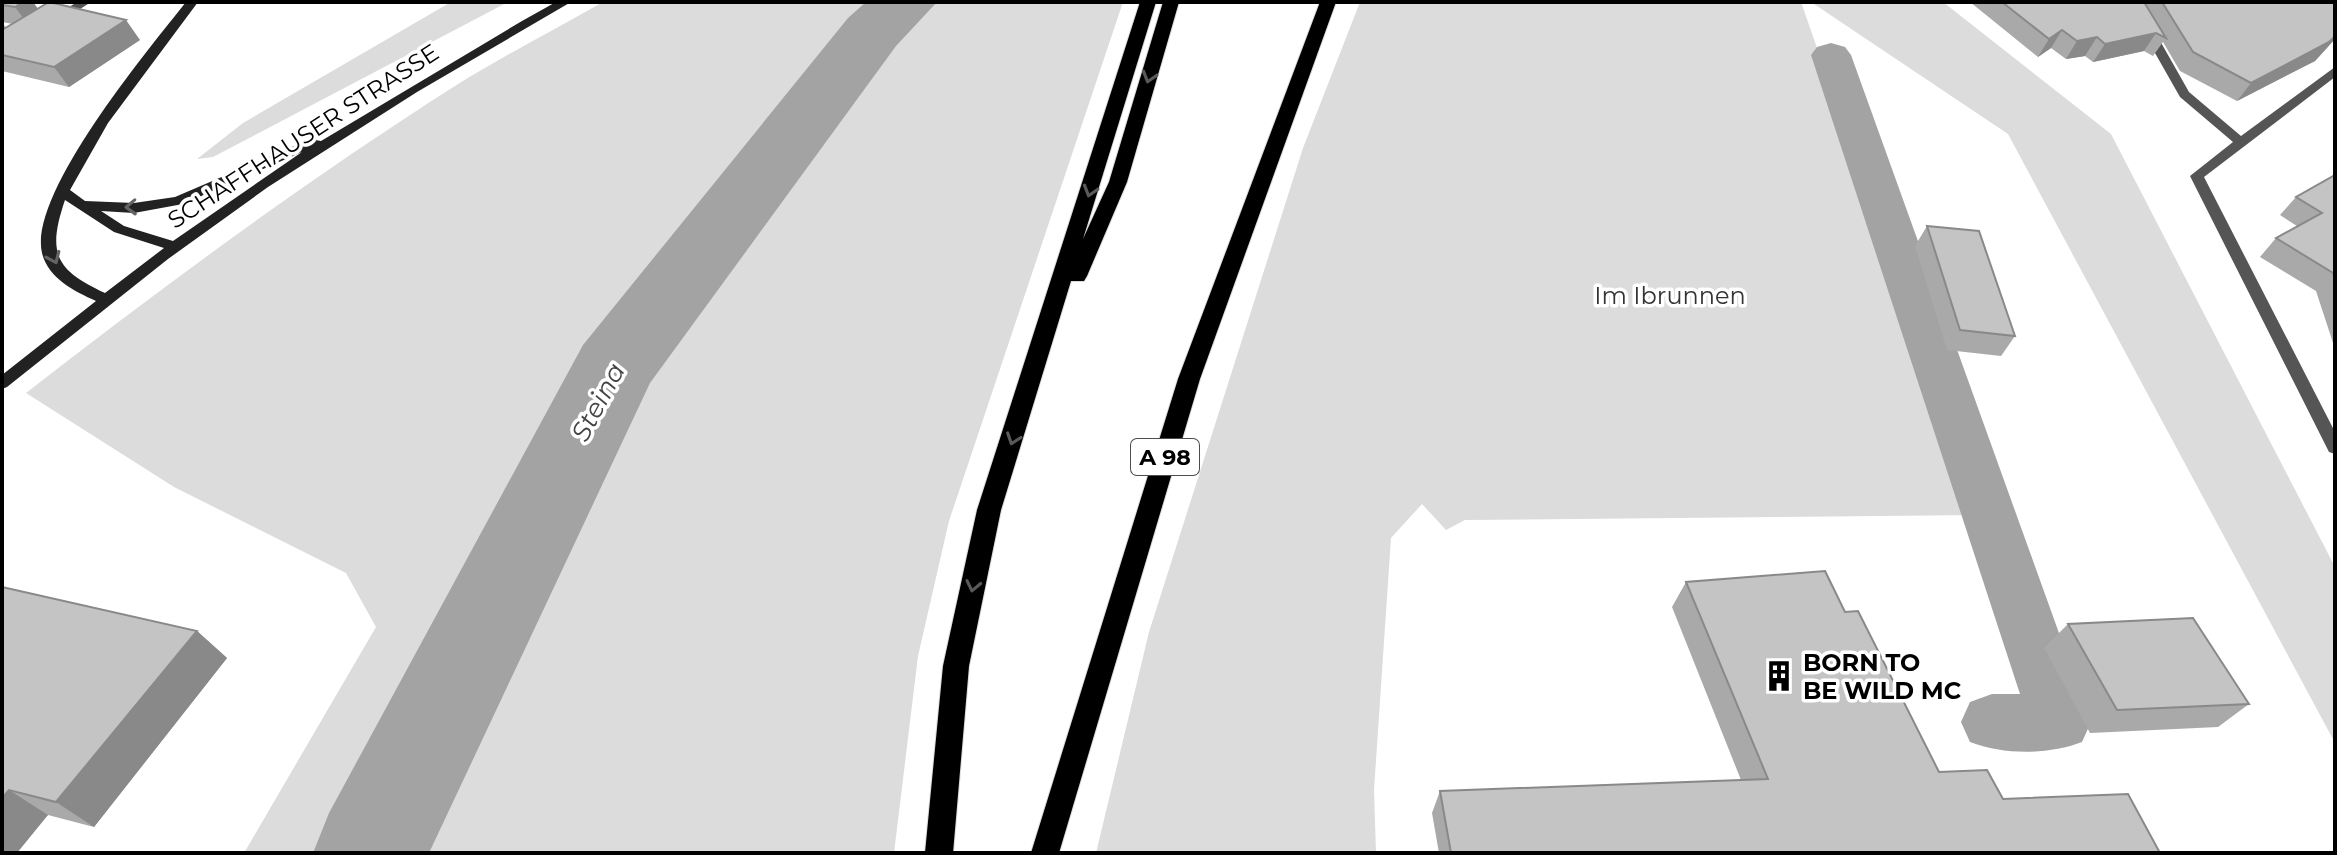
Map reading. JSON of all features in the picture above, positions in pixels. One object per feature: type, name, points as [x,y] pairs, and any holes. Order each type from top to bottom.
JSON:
[{"type":"highway","points":[[939,853],[956,666],[989,510],[1148,2]]},
{"type":"highway","points":[[1033,377],[1118,182],[1171,2]]},
{"type":"highway","name":"A 98","points":[[1045,853],[1189,379],[1328,2]]},
{"type":"main road","points":[[107,300],[61,274],[48,250],[49,222],[61,191],[113,107],[192,2]]},
{"type":"main road","name":"SCHAFFHAUSER STRASSE","points":[[2,383],[175,247],[360,122],[565,2]]},
{"type":"main road","points":[[83,205],[134,208],[178,201],[360,122]]},
{"type":"main road","points":[[61,191],[119,229],[175,247]]},
{"type":"street","points":[[44,26],[85,2]]},
{"type":"street","points":[[2132,2],[2184,94],[2239,141]]},
{"type":"street","points":[[2335,71],[2239,141],[2197,176],[2335,448]]},
{"type":"green space","points":[[451,2],[508,2],[213,157],[197,159],[243,123]]},
{"type":"green space","points":[[603,2],[1123,2],[949,521],[918,656],[894,853],[244,853],[376,627],[346,573],[174,487],[26,393],[184,273],[345,158],[473,75]]},
{"type":"green space","name":"Im Ibrunnen","points":[[1360,2],[1801,2],[1980,515],[1465,520],[1446,530],[1422,504],[1391,538],[1374,790],[1376,853],[1096,853],[1149,632],[1303,148]]},
{"type":"green space","points":[[1811,2],[1943,2],[2111,134],[2335,567],[2335,743],[2008,134]]},
{"type":"building","points":[[2,2],[23,2],[15,7],[2,5]]},
{"type":"building","points":[[49,2],[126,20],[54,67],[2,55],[2,30]]},
{"type":"building","points":[[2002,2],[2144,2],[2166,38],[2156,33],[2105,44],[2097,37],[2077,41],[2062,30],[2049,39]]},
{"type":"building","points":[[2162,2],[2335,2],[2335,36],[2251,83],[2193,52]]},
{"type":"building","points":[[2335,175],[2335,278],[2333,273],[2276,238],[2322,213],[2296,197]]},
{"type":"building","points":[[1927,226],[1979,231],[2015,336],[1960,330]]},
{"type":"building","points":[[1825,571],[1845,612],[1858,611],[1939,772],[1987,770],[2003,799],[2128,794],[2160,853],[1451,853],[1440,791],[1768,779],[1686,582]]},
{"type":"building","points":[[2,587],[197,631],[56,802],[9,790],[2,798]]},
{"type":"building","points":[[2193,618],[2249,704],[2117,710],[2068,624]]},
{"type":"waterway","name":"Steina","points":[[370,853],[614,368],[872,32],[904,2]]},
{"type":"waterway","points":[[1831,55],[2060,722],[1992,722]]},
{"type":"place","name":"BORN TO BE WILD MC","points":[[1779,676]]}]
